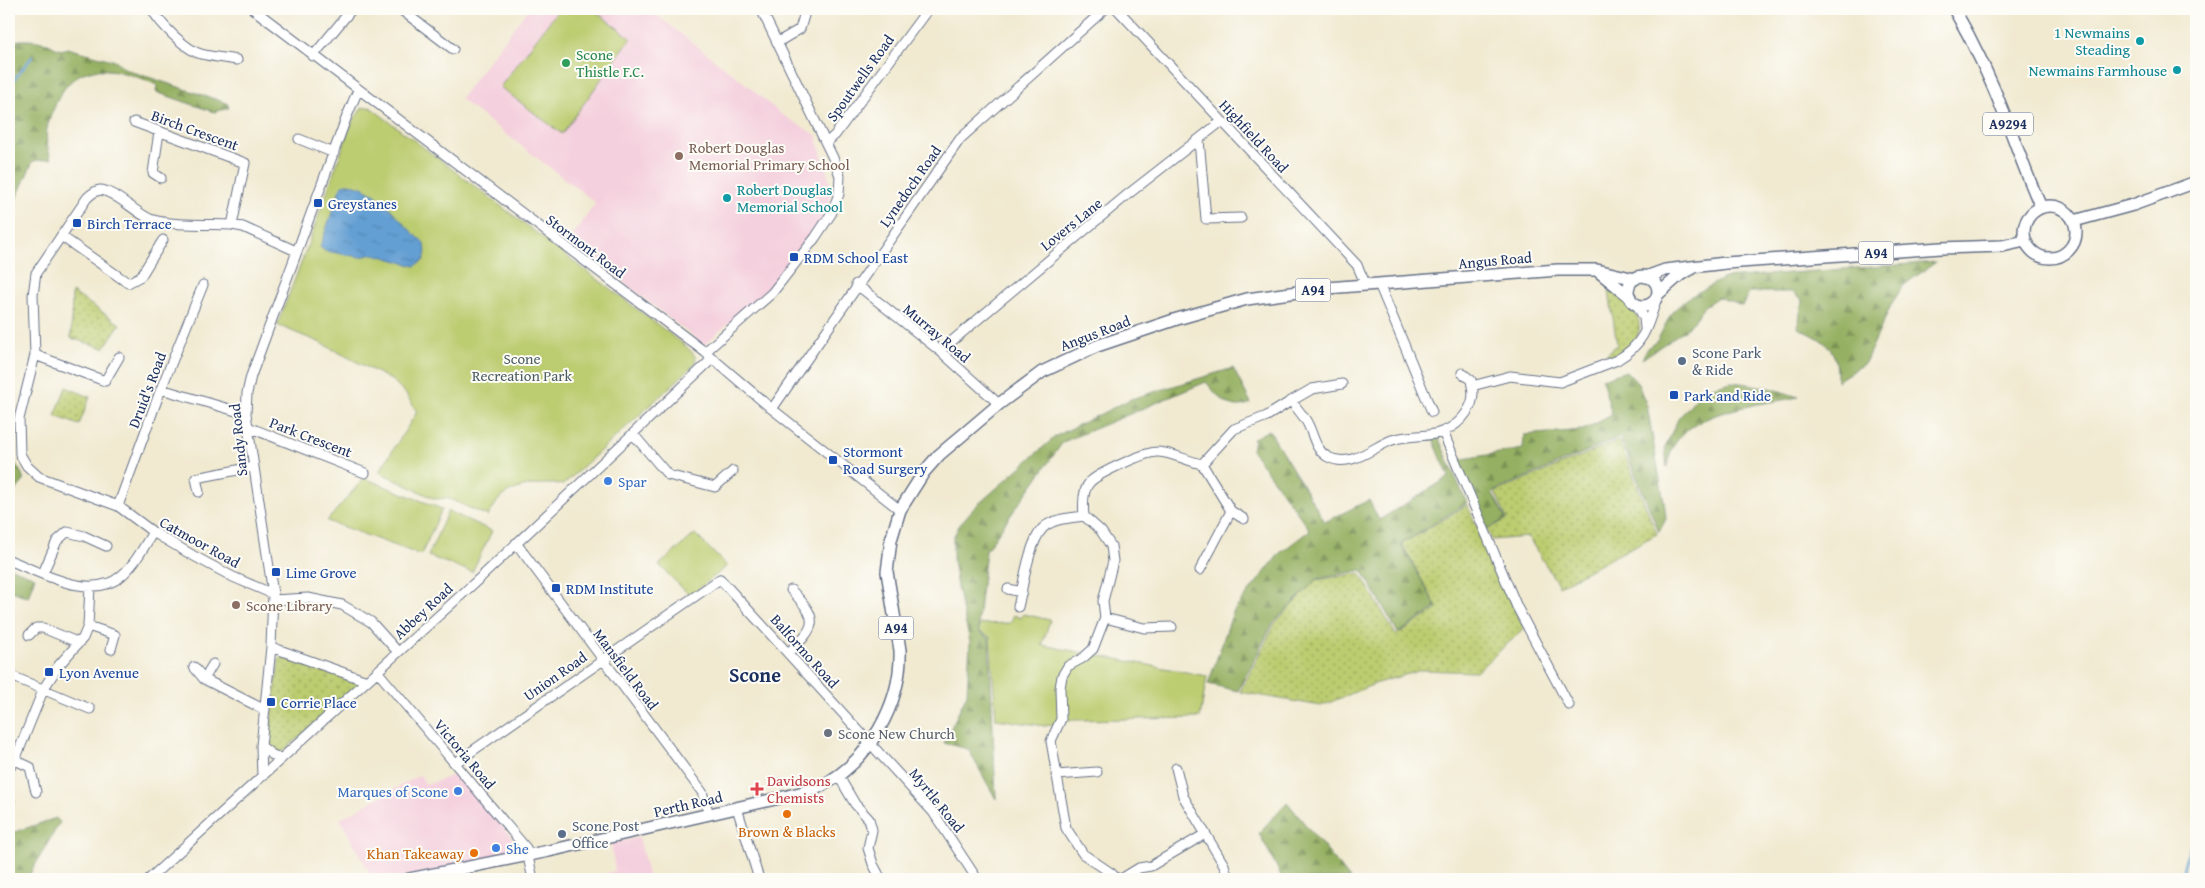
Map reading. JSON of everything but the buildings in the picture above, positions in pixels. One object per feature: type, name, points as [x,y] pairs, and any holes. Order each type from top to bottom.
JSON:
[{"type":"main road","name":"A9294","points":[[1954,9],[1973,41],[2006,119],[2026,176],[2041,207]]},
{"type":"main road","points":[[2074,221],[2133,205],[2196,182]]},
{"type":"main road","points":[[2057,206],[2064,209],[2074,221],[2077,237],[2074,245],[2061,256],[2053,259],[2036,255],[2025,241],[2024,233],[2028,217],[2041,207],[2057,206]]},
{"type":"main road","name":"A94","points":[[1641,278],[1665,270],[1697,266],[1931,249],[2002,246],[2025,241]]},
{"type":"main road","name":"A94","points":[[1633,301],[1649,305],[1680,274],[1697,266]]},
{"type":"main road","name":"Angus Road","points":[[870,742],[890,705],[899,676],[900,650],[887,572],[891,540],[900,510],[924,472],[934,461],[999,404],[1042,372],[1072,356],[1177,318],[1247,299],[1272,295],[1366,285],[1558,270],[1597,270],[1641,278]]},
{"type":"main road","points":[[1597,270],[1633,301]]},
{"type":"main road","points":[[1633,301],[1629,287],[1641,278],[1654,281],[1657,297]]},
{"type":"main road","name":"Perth Road","points":[[409,879],[528,855],[811,790],[838,775],[861,755],[870,742]]},
{"type":"street","points":[[152,9],[167,27],[193,50],[200,54],[237,60]]},
{"type":"street","name":"Stormont Road","points":[[253,9],[705,352],[772,409],[900,510]]},
{"type":"street","points":[[313,56],[352,9]]},
{"type":"street","points":[[400,9],[454,50]]},
{"type":"street","points":[[761,9],[826,143]]},
{"type":"street","points":[[778,42],[800,29],[806,9]]},
{"type":"street","name":"Spoutwells Road","points":[[705,352],[772,292],[813,241],[831,214],[839,194],[840,176],[826,143],[835,135],[928,9]]},
{"type":"street","name":"Lynedoch Road","points":[[772,409],[856,284],[960,139],[1105,9]]},
{"type":"street","name":"Highfield Road","points":[[1118,9],[1357,265],[1366,285]]},
{"type":"street","name":"Sandy Road","points":[[262,776],[261,746],[271,647],[273,597],[246,414],[247,393],[251,376],[296,251],[358,90]]},
{"type":"street","name":"Lovers Lane","points":[[940,351],[1069,243],[1222,121]]},
{"type":"street","name":"Birch Crescent","points":[[134,122],[245,163],[232,225]]},
{"type":"street","points":[[159,132],[153,173],[161,178]]},
{"type":"street","points":[[299,139],[334,153]]},
{"type":"street","points":[[1199,140],[1206,219],[1241,218]]},
{"type":"street","name":"Catmoor Road","points":[[232,225],[151,219],[135,211],[108,192],[100,190],[87,198],[36,273],[33,295],[35,355],[19,419],[20,454],[27,466],[39,476],[118,506],[153,532],[232,577],[273,597]]},
{"type":"street","points":[[232,225],[243,227],[296,251]]},
{"type":"street","points":[[61,236],[128,283],[141,276],[163,240]]},
{"type":"street","name":"Murray Road","points":[[856,284],[940,351],[999,404]]},
{"type":"street","points":[[1379,284],[1432,412]]},
{"type":"street","name":"Druid's Road","points":[[118,506],[161,389],[203,285]]},
{"type":"street","points":[[1472,386],[1510,376],[1549,381],[1567,380],[1626,355],[1637,346],[1646,331],[1657,297]]},
{"type":"street","points":[[1633,301],[1644,318],[1646,331]]},
{"type":"street","points":[[35,355],[105,381],[119,357]]},
{"type":"street","name":"Abbey Road","points":[[149,879],[367,681],[712,359]]},
{"type":"street","points":[[1291,401],[1306,420],[1321,452],[1330,458],[1343,461],[1353,459],[1396,438],[1443,432],[1457,422],[1470,408],[1474,394],[1471,380],[1462,373]]},
{"type":"street","points":[[1202,464],[1234,429],[1267,416],[1312,389],[1342,384]]},
{"type":"street","points":[[161,389],[246,414]]},
{"type":"street","name":"Park Crescent","points":[[248,428],[365,473]]},
{"type":"street","points":[[1443,432],[1517,607],[1570,706]]},
{"type":"street","points":[[633,434],[668,475],[715,487],[732,471]]},
{"type":"street","points":[[1084,516],[1083,502],[1088,483],[1103,473],[1146,454],[1159,451],[1202,464],[1231,511],[1244,519]]},
{"type":"street","points":[[199,492],[196,478],[254,468]]},
{"type":"street","points":[[1200,570],[1231,511]]},
{"type":"street","points":[[1018,607],[1036,537],[1044,527],[1057,520],[1084,516],[1102,530],[1111,546],[1112,561],[1103,601],[1105,618],[1093,648],[1083,658],[1068,666],[1062,676],[1060,688],[1062,719],[1051,741],[1066,828],[1083,854],[1117,879]]},
{"type":"street","points":[[43,574],[57,541],[67,532],[84,536],[106,546]]},
{"type":"street","points":[[9,560],[71,584],[90,587],[105,585],[120,578],[140,554],[153,532]]},
{"type":"street","name":"Mansfield Road","points":[[516,543],[702,792],[709,814]]},
{"type":"street","name":"Balformo Road","points":[[720,579],[870,742]]},
{"type":"street","name":"Union Road","points":[[455,762],[720,579]]},
{"type":"street","points":[[9,769],[15,760],[44,688],[59,665],[79,642],[88,626],[90,587]]},
{"type":"street","points":[[1008,589],[1022,592]]},
{"type":"street","points":[[788,654],[804,638],[811,623],[810,611],[791,590]]},
{"type":"street","points":[[273,597],[308,598],[342,606],[371,622],[398,652]]},
{"type":"street","points":[[1105,618],[1144,628],[1172,626]]},
{"type":"street","points":[[88,626],[115,635],[110,649]]},
{"type":"street","points":[[29,635],[36,628],[43,628],[79,642]]},
{"type":"street","points":[[271,647],[367,681]]},
{"type":"street","points":[[204,679],[213,664]]},
{"type":"street","points":[[194,667],[204,679],[265,710]]},
{"type":"street","name":"Victoria Road","points":[[377,671],[526,848],[528,855]]},
{"type":"street","points":[[9,675],[44,688],[90,709]]},
{"type":"street","name":"Myrtle Road","points":[[870,742],[933,812],[977,879]]},
{"type":"street","points":[[261,746],[281,759]]},
{"type":"street","points":[[15,760],[30,767],[36,792]]},
{"type":"street","points":[[1176,768],[1183,796],[1224,865],[1228,879]]},
{"type":"street","points":[[1056,775],[1097,772]]},
{"type":"street","points":[[838,775],[855,804],[869,819],[872,830],[868,848],[877,878]]},
{"type":"street","points":[[737,808],[759,879]]},
{"type":"street","points":[[1121,879],[1140,868],[1151,866],[1205,834]]},
{"type":"street","points":[[528,855],[533,879]]},
{"type":"shaded area","name":"Robert Douglas Memorial Primary School","points":[[528,9],[649,9],[741,80],[781,114],[816,135],[832,189],[829,204],[820,222],[768,288],[704,345],[569,240],[596,203],[460,99]]},
{"type":"shaded area","points":[[457,774],[514,840],[518,854],[395,879],[373,879],[340,819],[420,775],[426,785]]},
{"type":"shaded area","points":[[639,837],[649,879],[605,879],[604,874],[615,871],[611,844]]},
{"type":"green space","name":"Scone Thistle F.C.","points":[[559,9],[592,9],[631,38],[562,134],[500,87]]},
{"type":"green space","points":[[20,40],[39,41],[61,50],[67,48],[116,61],[124,68],[136,73],[227,103],[229,108],[214,112],[156,92],[157,85],[111,70],[97,70],[84,73],[73,80],[63,91],[51,115],[46,139],[51,159],[33,161],[9,215],[9,42]]},
{"type":"green space","name":"Scone Recreation Park","points":[[370,107],[687,347],[696,357],[694,365],[563,485],[538,484],[513,490],[499,499],[488,516],[447,498],[435,499],[379,472],[417,412],[406,394],[393,381],[321,343],[277,325],[352,122],[362,108]]},
{"type":"green space","points":[[1936,262],[1904,285],[1892,303],[1865,363],[1837,381],[1835,360],[1828,347],[1816,337],[1798,328],[1802,300],[1792,292],[1750,292],[1742,306],[1718,297],[1703,307],[1686,329],[1642,359],[1647,348],[1657,341],[1672,312],[1688,298],[1724,278]]},
{"type":"green space","points":[[1613,290],[1635,312],[1639,325],[1638,334],[1628,348],[1621,353],[1596,363],[1617,345],[1609,291]]},
{"type":"green space","points":[[72,292],[120,324],[104,348],[71,338]]},
{"type":"green space","points":[[1233,368],[1251,403],[1243,406],[1231,405],[1220,398],[1206,382],[1063,442],[986,550],[978,620],[979,632],[989,638],[996,799],[968,749],[944,743],[967,694],[970,642],[957,587],[953,560],[953,538],[960,524],[974,508],[1056,436],[1131,399]]},
{"type":"green space","points":[[1626,371],[1638,384],[1647,406],[1665,508],[1666,519],[1659,532],[1620,437],[1492,492],[1506,519],[1486,529],[1457,460],[1523,449],[1524,435],[1583,430],[1612,415],[1602,379]]},
{"type":"green space","points":[[1731,382],[1765,387],[1798,397],[1730,410],[1697,423],[1684,433],[1674,445],[1667,467],[1665,447],[1678,419],[1701,392]]},
{"type":"green space","points":[[66,387],[90,397],[79,425],[55,416]]},
{"type":"green space","points":[[1269,430],[1325,522],[1369,500],[1379,520],[1449,477],[1433,439],[1438,437],[1467,503],[1401,544],[1437,608],[1398,633],[1362,570],[1317,579],[1273,623],[1238,691],[1208,684],[1233,612],[1280,553],[1310,530],[1252,451],[1254,438]]},
{"type":"green space","points":[[1619,440],[1657,534],[1559,586],[1528,537],[1492,540],[1487,530],[1507,519],[1495,492]]},
{"type":"green space","points":[[9,443],[12,444],[14,452],[12,458],[24,481],[15,491],[9,491]]},
{"type":"green space","points":[[364,478],[442,509],[421,555],[327,521]]},
{"type":"green space","points":[[1467,505],[1524,629],[1476,672],[1422,670],[1377,683],[1321,706],[1240,692],[1275,623],[1316,580],[1360,573],[1396,635],[1438,609],[1402,544]]},
{"type":"green space","points":[[448,511],[492,531],[472,572],[428,556]]},
{"type":"green space","points":[[695,534],[727,566],[690,596],[659,565]]},
{"type":"green space","points":[[9,567],[35,577],[28,597],[9,590]]},
{"type":"green space","points":[[1023,614],[1050,620],[1042,645],[1207,676],[1200,718],[1074,720],[1045,726],[996,719],[990,637],[979,631],[980,624],[1010,623],[1014,615],[1021,618]]},
{"type":"green space","points":[[282,657],[360,684],[281,753],[273,751],[268,743],[279,660]]},
{"type":"green space","points":[[1287,802],[1350,879],[1283,879],[1259,833]]},
{"type":"green space","points":[[56,818],[60,822],[27,879],[9,879],[9,834]]},
{"type":"water","points":[[342,185],[356,185],[365,189],[390,208],[423,242],[426,251],[424,260],[415,266],[374,254],[360,257],[325,251],[320,247],[340,189]]},
{"type":"waterway","points":[[9,86],[32,57]]},
{"type":"waterway","points":[[2181,879],[2186,858],[2196,832]]},
{"type":"place","name":"1 Newmains Steading","points":[[2140,41]]},
{"type":"place","name":"Scone Thistle F.C.","points":[[566,63]]},
{"type":"place","name":"Newmains Farmhouse","points":[[2177,70]]},
{"type":"place","name":"Robert Douglas Memorial Primary School","points":[[679,156]]},
{"type":"place","name":"Robert Douglas Memorial School","points":[[727,198]]},
{"type":"place","name":"Greystanes","points":[[318,203]]},
{"type":"place","name":"Birch Terrace","points":[[77,223]]},
{"type":"place","name":"RDM School East","points":[[794,257]]},
{"type":"place","name":"Scone Park & Ride","points":[[1682,361]]},
{"type":"place","name":"Park and Ride","points":[[1674,395]]},
{"type":"place","name":"Stormont Road Surgery","points":[[833,460]]},
{"type":"place","name":"Spar","points":[[608,481]]},
{"type":"place","name":"Lime Grove","points":[[276,572]]},
{"type":"place","name":"RDM Institute","points":[[556,588]]},
{"type":"place","name":"Scone Library","points":[[236,605]]},
{"type":"place","name":"Lyon Avenue","points":[[49,672]]},
{"type":"place","name":"Corrie Place","points":[[271,702]]},
{"type":"place","name":"Scone New Church","points":[[828,733]]},
{"type":"place","name":"Davidsons Chemists","points":[[757,789]]},
{"type":"place","name":"Marques of Scone","points":[[458,791]]},
{"type":"place","name":"Brown & Blacks","points":[[787,814]]},
{"type":"place","name":"Scone Post Office","points":[[562,834]]},
{"type":"place","name":"She","points":[[496,848]]},
{"type":"place","name":"Khan Takeaway","points":[[474,853]]},
{"type":"district","name":"Scone","points":[[755,674]]}]
